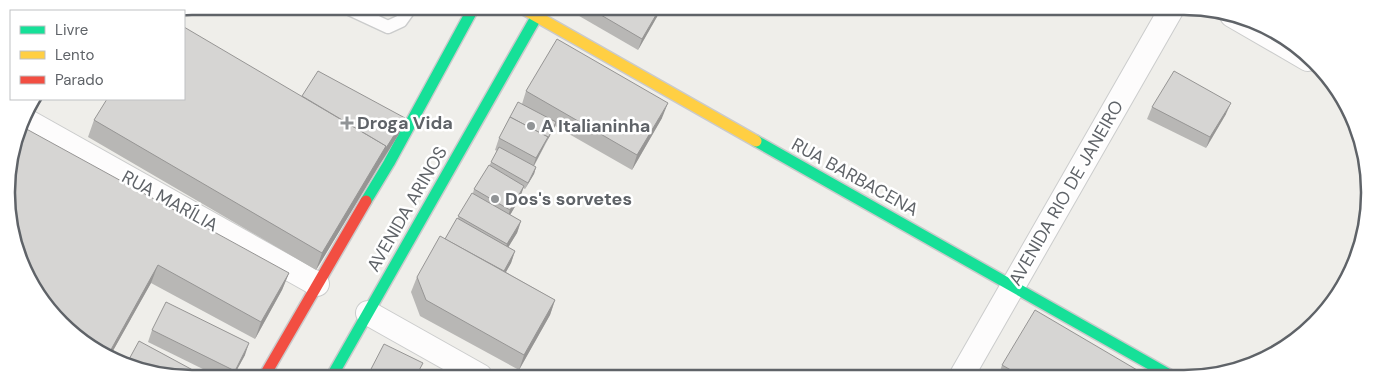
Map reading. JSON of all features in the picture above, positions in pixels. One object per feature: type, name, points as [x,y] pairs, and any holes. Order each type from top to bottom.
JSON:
[{"type":"main road","points":[[268,370],[389,163],[470,15]]},
{"type":"main road","name":"AVENIDA ARINOS","points":[[335,370],[537,15]]},
{"type":"main road","name":"RUA BARBACENA","points":[[544,15],[1161,370]]},
{"type":"street","name":"AVENIDA RIO DE JANEIRO","points":[[965,370],[1168,15]]},
{"type":"street","name":"RUA MARÍLIA","points":[[30,123],[317,284]]},
{"type":"street","points":[[368,313],[469,370]]},
{"type":"lane","points":[[362,15],[388,27],[401,21],[405,15]]},
{"type":"building","points":[[601,15],[656,15],[642,39]]},
{"type":"building","points":[[185,28],[386,146],[322,253],[94,120],[106,100],[185,100]]},
{"type":"building","points":[[557,39],[668,103],[637,155],[526,91]]},
{"type":"building","points":[[318,71],[405,118],[386,148],[386,146],[302,96]]},
{"type":"building","points":[[1174,71],[1231,103],[1210,137],[1152,107]]},
{"type":"building","points":[[518,102],[556,122],[548,138],[510,117]]},
{"type":"building","points":[[510,117],[548,137],[536,158],[499,138]]},
{"type":"building","points":[[27,129],[289,273],[261,322],[158,265],[111,350],[84,333],[59,310],[33,271],[24,250],[18,227],[15,181],[18,158]]},
{"type":"building","points":[[499,147],[536,167],[528,183],[491,162]]},
{"type":"building","points":[[489,165],[524,186],[510,210],[474,189]]},
{"type":"building","points":[[472,193],[521,221],[507,244],[458,216]]},
{"type":"building","points":[[457,218],[515,251],[504,271],[445,239]]},
{"type":"building","points":[[440,236],[555,300],[524,355],[426,300],[417,277]]},
{"type":"building","points":[[166,302],[249,343],[236,370],[233,370],[152,330]]},
{"type":"building","points":[[1035,310],[1137,370],[1011,370],[1002,365]]},
{"type":"building","points":[[139,341],[193,370],[158,367],[130,358]]},
{"type":"building","points":[[384,344],[423,363],[419,370],[371,370]]},
{"type":"traffic: fast","points":[[366,201],[389,163],[470,15]]},
{"type":"traffic: fast","points":[[335,370],[537,15]]},
{"type":"traffic: fast","points":[[756,141],[1161,370]]},
{"type":"traffic: slow","points":[[534,15],[756,141]]},
{"type":"traffic: jam","points":[[268,370],[366,201]]},
{"type":"place","name":"Droga Vida","points":[[347,123]]},
{"type":"place","name":"A Italianinha","points":[[531,126]]},
{"type":"place","name":"Dos's sorvetes","points":[[495,199]]}]
